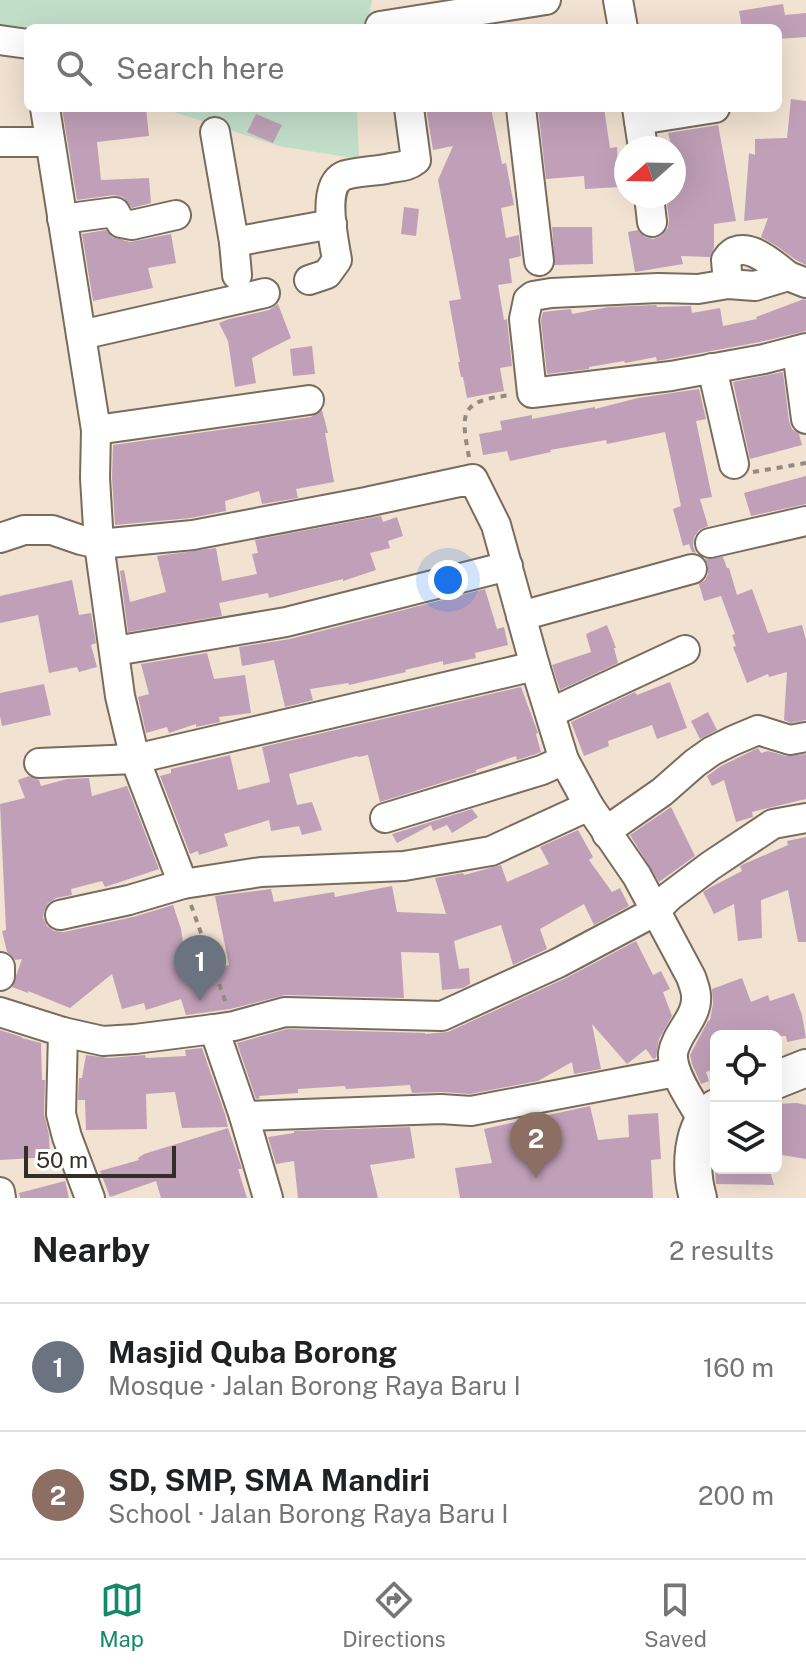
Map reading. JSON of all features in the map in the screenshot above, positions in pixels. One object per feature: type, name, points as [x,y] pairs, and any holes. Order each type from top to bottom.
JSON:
[{"type":"main road","points":[[782,1078],[806,1068]]},
{"type":"main road","points":[[698,1198],[693,1171],[697,1138],[709,1114]]},
{"type":"street","points":[[416,24],[510,16],[546,0]]},
{"type":"street","points":[[618,0],[622,24]]},
{"type":"street","points":[[0,40],[24,43]]},
{"type":"street","points":[[46,112],[96,430],[99,544],[120,696],[135,759],[183,884]]},
{"type":"street","points":[[309,280],[327,274],[337,260],[330,195],[334,184],[342,177],[407,167],[416,160],[410,112]]},
{"type":"street","points":[[521,112],[539,261]]},
{"type":"street","points":[[641,136],[638,114],[664,112]]},
{"type":"street","points":[[215,132],[237,275]]},
{"type":"street","points":[[0,142],[50,142]]},
{"type":"street","points":[[62,219],[115,212],[121,223],[132,225],[176,215]]},
{"type":"street","points":[[234,242],[332,224]]},
{"type":"street","points":[[797,280],[766,258],[738,249],[726,260],[728,284],[698,289],[598,290],[533,296],[528,300],[524,319],[532,393],[671,376],[801,350],[806,419]]},
{"type":"street","points":[[81,335],[265,293]]},
{"type":"street","points":[[712,368],[734,464]]},
{"type":"street","points":[[96,430],[309,400]]},
{"type":"street","points":[[0,538],[24,530],[52,530],[99,544],[193,535],[473,479],[496,525],[564,760],[589,806],[637,876],[691,977],[696,995],[695,1007],[673,1052],[676,1072],[709,1114]]},
{"type":"street","points":[[710,543],[806,521]]},
{"type":"street","points":[[115,651],[286,622],[508,566]]},
{"type":"street","points":[[521,616],[692,569]]},
{"type":"street","points":[[550,713],[685,650]]},
{"type":"street","points":[[39,763],[135,759],[535,666]]},
{"type":"street","points":[[607,834],[712,751],[758,730],[790,740],[806,737]]},
{"type":"street","points":[[385,818],[542,770],[564,760]]},
{"type":"street","points":[[60,915],[183,884],[261,872],[404,866],[491,851],[589,806]]},
{"type":"street","points":[[0,1012],[103,1041],[224,1028],[285,1012],[442,1016],[558,963],[654,912],[710,866],[773,824],[806,818]]},
{"type":"street","points":[[0,967],[0,976]]},
{"type":"street","points":[[224,1028],[244,1116],[268,1198]]},
{"type":"street","points":[[63,1032],[61,1114],[90,1198]]},
{"type":"street","points":[[244,1116],[441,1109],[471,1111],[676,1072]]},
{"type":"street","points":[[0,1192],[1,1198]]},
{"type":"path","points":[[473,479],[466,438],[467,410],[472,405],[496,397],[532,393]]},
{"type":"path","points":[[734,464],[745,473],[806,463]]},
{"type":"path","points":[[183,884],[224,1028]]},
{"type":"green space","points":[[0,0],[372,0],[368,24],[24,24],[24,49],[0,45]]},
{"type":"green space","points":[[174,112],[357,112],[359,159],[279,146]]},
{"type":"building","points":[[783,4],[785,15],[806,13],[806,37],[782,39],[782,24],[741,24],[739,11]]},
{"type":"building","points":[[791,99],[806,101],[806,265],[761,237],[768,218],[744,221],[749,153],[755,155],[755,139],[787,138]]},
{"type":"building","points":[[63,112],[146,112],[149,136],[97,142],[101,180],[149,178],[151,203],[132,208],[123,197],[114,195],[77,200]]},
{"type":"building","points":[[427,112],[492,112],[514,205],[501,208],[506,238],[519,235],[521,256],[509,259],[512,283],[498,285],[504,320],[507,319],[512,366],[500,368],[504,391],[467,398],[449,301],[461,299],[438,180],[453,146],[433,150]]},
{"type":"building","points":[[538,112],[605,112],[610,148],[614,147],[614,187],[585,189],[584,176],[546,179]]},
{"type":"building","points":[[256,114],[282,125],[273,143],[247,132]]},
{"type":"building","points":[[718,125],[736,221],[714,224],[714,248],[710,257],[681,256],[683,264],[635,272],[628,232],[638,230],[645,237],[653,239],[661,236],[668,228],[668,208],[686,208],[686,136],[669,136],[668,133]]},
{"type":"building","points":[[404,207],[419,209],[416,236],[401,234]]},
{"type":"building","points":[[552,227],[592,227],[593,264],[555,265]]},
{"type":"building","points":[[106,230],[112,237],[130,242],[171,234],[176,263],[148,268],[153,288],[93,301],[82,234]]},
{"type":"building","points":[[804,299],[806,331],[657,361],[656,357],[547,374],[541,320],[543,312],[571,309],[572,314],[609,307],[656,305],[691,306],[692,313],[720,308],[723,326],[757,319]]},
{"type":"building","points":[[278,304],[291,338],[252,358],[256,383],[235,387],[228,341],[219,323],[269,310]]},
{"type":"building","points":[[312,346],[315,374],[293,376],[290,349]]},
{"type":"building","points":[[783,372],[789,421],[792,429],[799,434],[802,445],[750,459],[733,382]]},
{"type":"building","points":[[699,389],[706,419],[696,421],[712,497],[700,499],[708,526],[699,530],[694,537],[696,553],[692,552],[689,544],[683,546],[673,509],[681,506],[665,432],[607,444],[606,440],[550,450],[510,461],[507,451],[483,455],[479,434],[502,430],[500,421],[595,409],[638,398]]},
{"type":"building","points":[[322,410],[334,482],[296,489],[298,498],[262,504],[259,491],[225,501],[226,511],[191,518],[115,525],[113,445],[311,417]]},
{"type":"building","points":[[806,476],[806,504],[751,516],[744,493]]},
{"type":"building","points":[[381,516],[383,522],[397,517],[403,536],[388,541],[390,548],[370,553],[376,570],[269,598],[268,593],[219,603],[222,616],[128,632],[120,571],[124,570],[130,602],[166,592],[157,556],[216,548],[222,581],[257,574],[252,554],[258,553],[255,540]]},
{"type":"building","points":[[723,557],[737,595],[752,589],[768,633],[802,625],[806,640],[806,720],[791,723],[784,720],[787,672],[769,677],[768,674],[747,683],[733,647],[736,646],[732,635],[735,634],[721,596],[704,601],[699,584],[708,574],[705,559]]},
{"type":"building","points":[[72,580],[79,615],[91,613],[96,643],[91,645],[97,667],[79,672],[77,667],[49,673],[38,615],[0,623],[0,596]]},
{"type":"building","points":[[485,589],[497,629],[504,627],[508,645],[475,653],[476,658],[443,665],[443,661],[349,685],[310,689],[313,700],[285,707],[274,660],[242,666],[239,647],[290,639]]},
{"type":"building","points":[[607,625],[618,663],[560,690],[552,665],[591,652],[586,634]]},
{"type":"building","points":[[207,653],[214,679],[245,675],[251,713],[219,717],[220,722],[196,727],[196,724],[169,733],[167,727],[146,733],[138,697],[149,694],[141,664]]},
{"type":"building","points":[[670,682],[687,728],[657,739],[652,725],[608,741],[609,746],[584,756],[571,722],[635,692],[637,695]]},
{"type":"building","points":[[44,684],[51,715],[2,726],[0,693]]},
{"type":"building","points":[[521,687],[538,733],[541,752],[517,760],[516,756],[380,802],[368,755],[289,774],[297,805],[312,802],[322,830],[302,835],[299,826],[271,831],[269,820],[224,834],[228,846],[199,855],[198,851],[190,854],[160,776],[171,773],[171,769],[230,755],[238,790],[270,782],[262,747]]},
{"type":"building","points":[[708,712],[717,730],[700,739],[691,721]]},
{"type":"building","points":[[758,748],[761,753],[768,751],[786,756],[806,754],[806,799],[752,812],[753,817],[736,822],[724,780],[712,786],[707,776]]},
{"type":"building","points":[[29,776],[39,780],[41,786],[67,779],[89,778],[92,796],[127,786],[159,869],[105,887],[102,881],[71,889],[72,895],[48,903],[43,918],[47,926],[64,932],[173,905],[184,948],[191,946],[201,972],[229,965],[215,896],[271,889],[274,902],[334,892],[335,897],[392,886],[397,912],[446,914],[435,878],[464,875],[501,865],[507,882],[549,864],[540,847],[578,830],[593,857],[589,860],[612,892],[620,888],[629,906],[594,925],[584,904],[540,929],[547,949],[513,965],[501,925],[454,941],[459,969],[469,968],[470,984],[463,988],[442,990],[439,953],[401,952],[404,998],[285,995],[230,1009],[186,1015],[181,999],[146,1010],[144,1003],[122,1009],[112,974],[70,1008],[12,987],[22,959],[15,960],[7,952],[2,931],[6,930],[0,804],[25,798],[18,780]]},
{"type":"building","points":[[671,807],[695,856],[659,882],[630,835]]},
{"type":"building","points":[[472,809],[478,817],[452,833],[447,825],[433,831],[431,825],[397,843],[392,834]]},
{"type":"building","points":[[806,837],[806,942],[798,942],[788,890],[761,900],[762,938],[738,941],[734,904],[714,914],[703,892],[742,871],[740,866],[788,845],[787,841]]},
{"type":"building","points":[[636,941],[653,975],[661,971],[670,989],[663,992],[672,1016],[659,1039],[656,1058],[653,1059],[646,1049],[627,1064],[592,1024],[601,1069],[574,1074],[572,1062],[538,1081],[470,1094],[412,1093],[410,1085],[346,1089],[345,1086],[298,1089],[298,1093],[259,1096],[256,1099],[237,1043],[287,1029],[425,1034],[448,1032],[566,978]]},
{"type":"building","points":[[742,978],[751,1002],[768,995],[770,1001],[794,993],[806,1038],[787,1042],[782,1030],[710,1030],[710,1070],[706,1072],[709,1081],[701,1084],[690,1055],[710,1020],[712,989]]},
{"type":"building","points":[[0,1030],[41,1043],[42,1080],[45,1080],[44,1114],[50,1157],[0,1160]]},
{"type":"building","points":[[202,1048],[228,1127],[182,1128],[175,1092],[146,1094],[147,1129],[86,1130],[85,1100],[78,1100],[79,1078],[82,1078],[86,1055],[109,1058],[186,1056],[185,1050]]},
{"type":"building","points":[[782,1104],[806,1105],[806,1159],[782,1155]]},
{"type":"building","points":[[590,1106],[598,1140],[629,1137],[628,1115],[658,1113],[661,1159],[651,1160],[653,1198],[460,1198],[455,1168],[492,1163],[484,1129]]},
{"type":"building","points":[[410,1127],[415,1158],[370,1165],[378,1198],[298,1198],[294,1161],[276,1164],[268,1137],[294,1131]]},
{"type":"building","points":[[228,1128],[242,1169],[238,1169],[247,1198],[161,1198],[156,1181],[110,1197],[100,1171]]},
{"type":"building","points":[[715,1174],[771,1174],[774,1185],[716,1184]]},
{"type":"building","points":[[65,1181],[69,1198],[20,1198],[19,1193]]},
{"type":"place","name":"Masjid Quba Borong","points":[[200,1001]]},
{"type":"place","name":"SD, SMP, SMA Mandiri","points":[[536,1178]]}]
